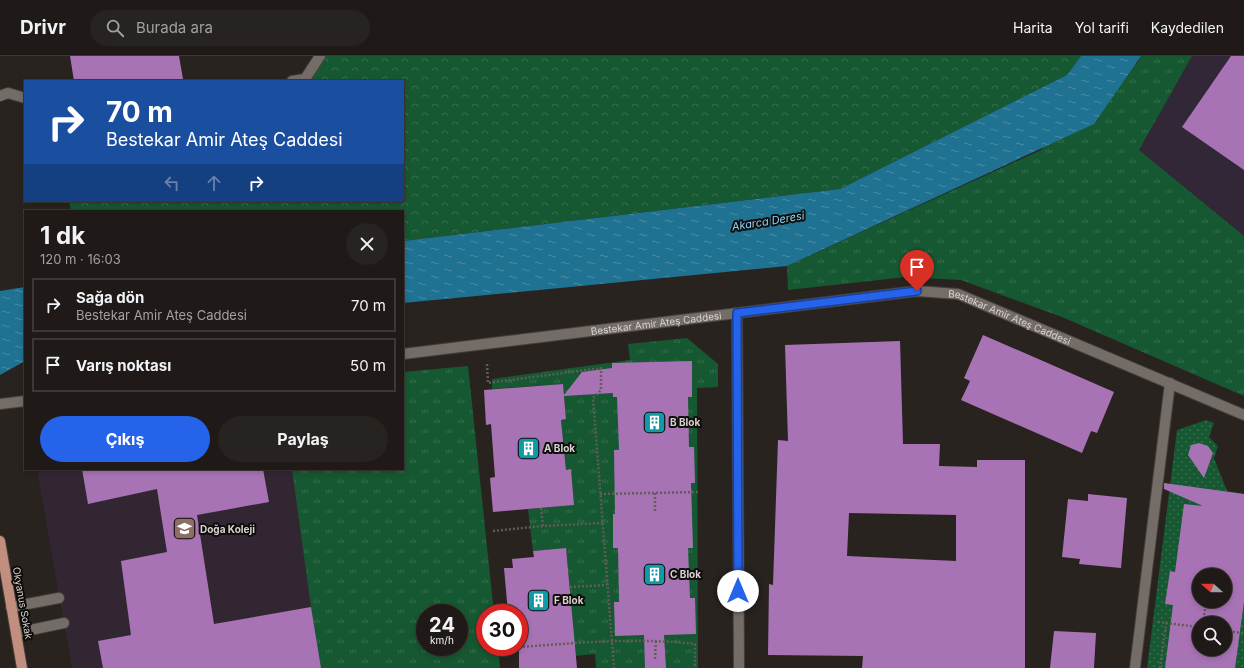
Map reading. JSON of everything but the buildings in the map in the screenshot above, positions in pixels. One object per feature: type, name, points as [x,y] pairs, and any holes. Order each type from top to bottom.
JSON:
[{"type":"main road","name":"Okyanus Sokak","points":[[0,541],[22,668]]},
{"type":"street","points":[[298,80],[305,79],[320,56]]},
{"type":"street","points":[[0,96],[8,93],[24,98]]},
{"type":"street","name":"Bestekar Amir Ateş Caddesi","points":[[404,354],[917,291],[958,294],[1244,415]]},
{"type":"street","points":[[737,313],[739,668]]},
{"type":"street","points":[[1135,668],[1170,383]]},
{"type":"street","points":[[0,404],[24,401]]},
{"type":"street","points":[[11,607],[60,598]]},
{"type":"street","points":[[16,633],[64,623]]},
{"type":"path","points":[[487,364],[488,383],[600,368],[601,390],[592,398],[614,668]]},
{"type":"path","points":[[600,494],[698,492]]},
{"type":"path","points":[[655,493],[656,513]]},
{"type":"path","points":[[541,508],[543,526]]},
{"type":"path","points":[[493,531],[543,526],[602,523]]},
{"type":"path","points":[[570,587],[607,585]]},
{"type":"path","points":[[1204,616],[1205,609]]},
{"type":"path","points":[[1153,621],[1192,626]]},
{"type":"path","points":[[1160,668],[1166,623]]},
{"type":"path","points":[[1232,632],[1244,633]]},
{"type":"path","points":[[528,645],[612,640],[656,640],[697,644],[695,668]]},
{"type":"path","points":[[655,659],[656,640]]},
{"type":"shaded area","points":[[1192,56],[1244,56],[1244,236],[1139,150]]},
{"type":"shaded area","name":"Doğa Koleji","points":[[37,470],[314,470],[342,668],[72,668]]},
{"type":"green space","points":[[320,56],[1081,56],[1067,75],[840,189],[404,241],[404,210],[71,210],[69,202],[404,202],[404,80],[298,80],[305,79]]},
{"type":"green space","points":[[1141,56],[1192,56],[1139,150],[1244,236],[1244,396],[1062,317],[961,280],[906,277],[788,290],[787,266],[1041,150],[1137,63]]},
{"type":"green space","points":[[687,338],[718,364],[718,387],[697,388],[698,668],[596,668],[595,654],[542,659],[573,626],[566,548],[533,551],[528,509],[574,505],[571,469],[566,470],[561,420],[566,419],[563,384],[492,389],[492,379],[630,360],[628,344]]},
{"type":"green space","points":[[468,366],[493,604],[476,604],[476,656],[499,656],[500,668],[321,668],[292,470],[404,470],[404,372]]},
{"type":"green space","points":[[1206,420],[1214,423],[1209,437],[1218,446],[1214,458],[1227,491],[1244,494],[1244,668],[1147,668],[1177,430]]},
{"type":"water","name":"Akarca Deresi","points":[[1081,56],[1141,56],[1094,124],[787,266],[404,303],[404,241],[840,189],[1067,75]]},
{"type":"water","points":[[24,287],[24,362],[0,375],[0,291]]},
{"type":"place","name":"B Blok","points":[[654,422]]},
{"type":"place","name":"A Blok","points":[[529,448]]},
{"type":"place","name":"Doğa Koleji","points":[[185,529]]},
{"type":"place","name":"C Blok","points":[[654,574]]},
{"type":"place","name":"F Blok","points":[[539,600]]},
{"type":"route","points":[[738,591],[737,313],[917,291]]}]
